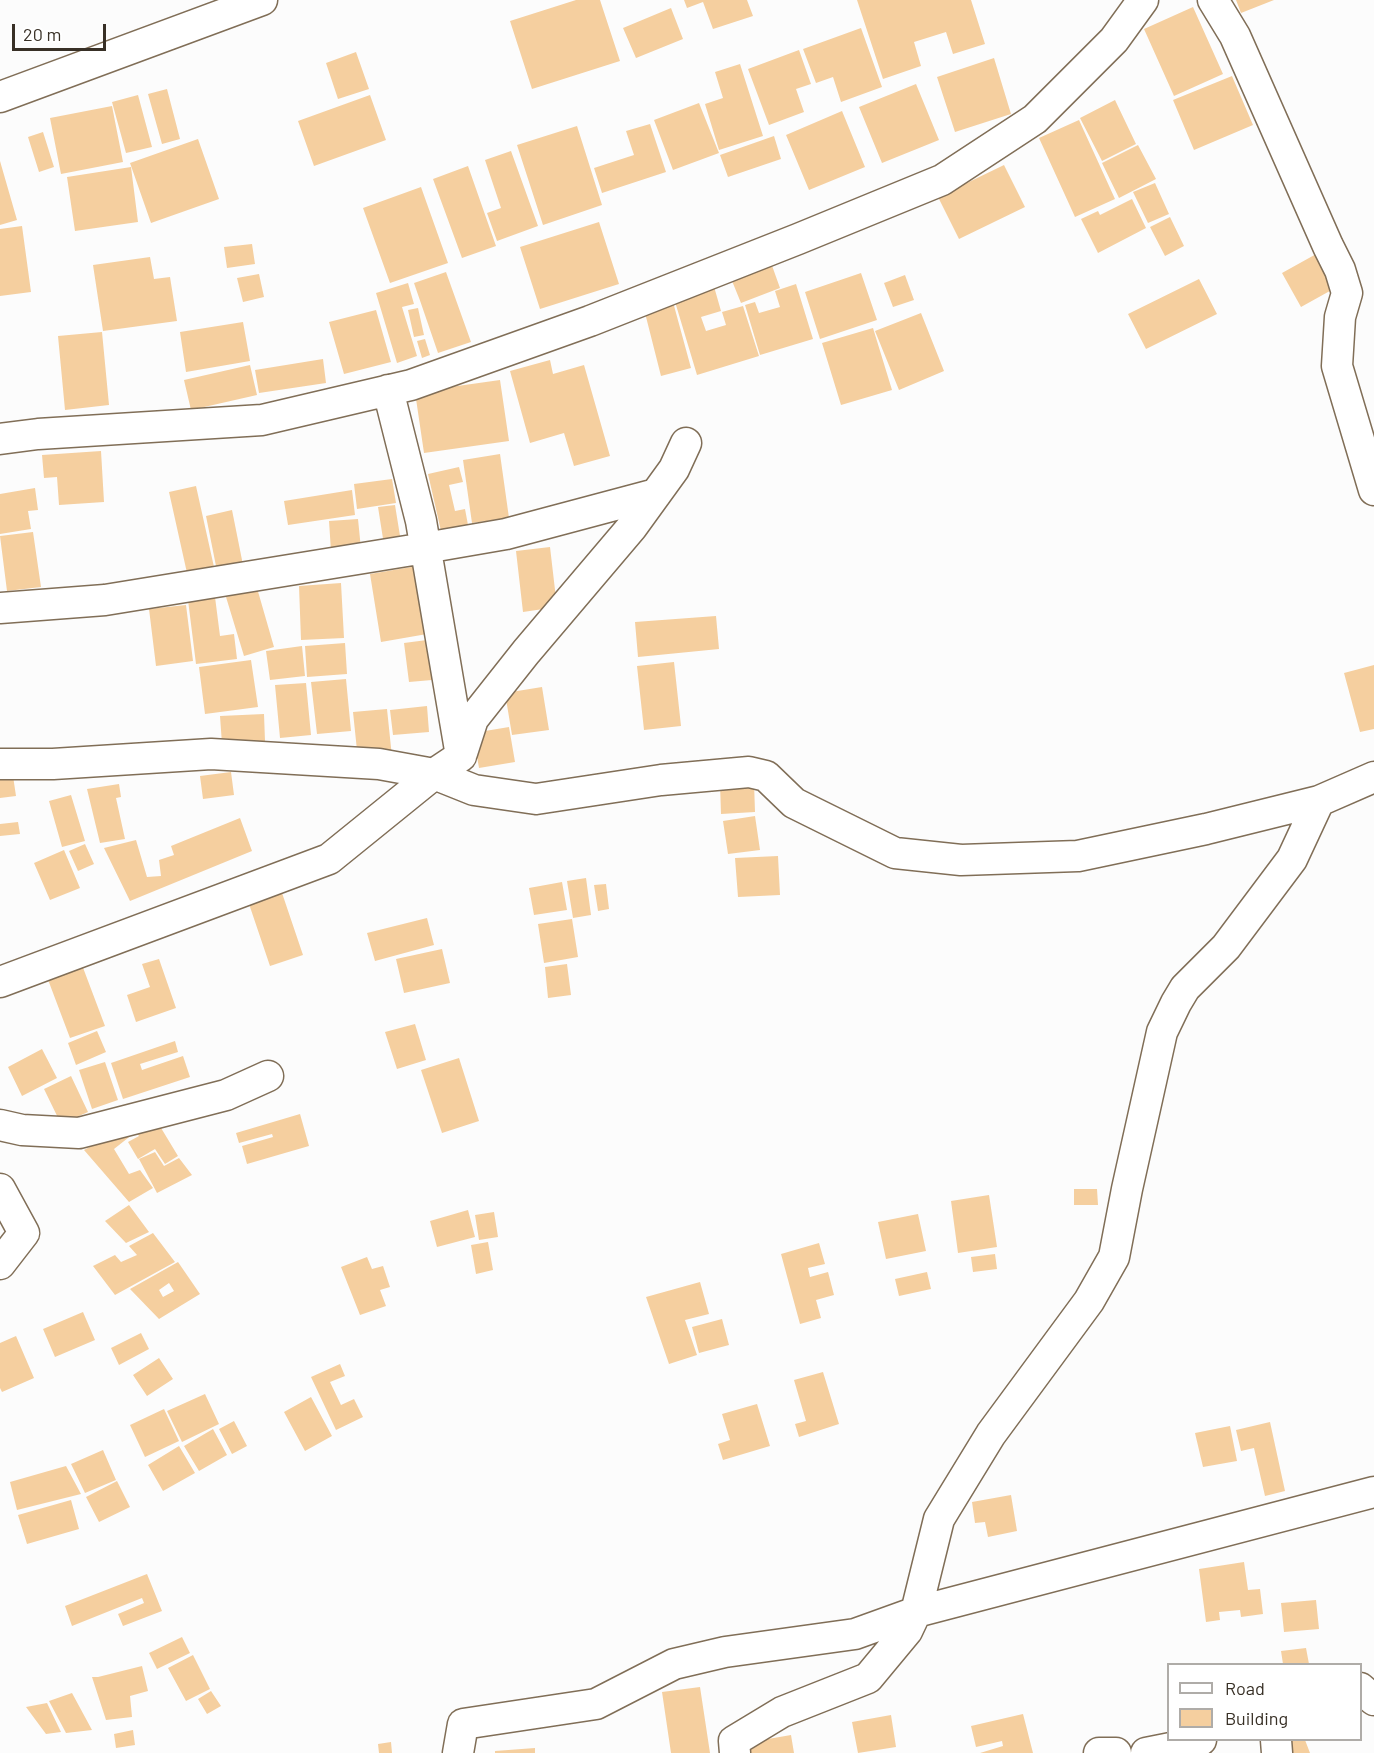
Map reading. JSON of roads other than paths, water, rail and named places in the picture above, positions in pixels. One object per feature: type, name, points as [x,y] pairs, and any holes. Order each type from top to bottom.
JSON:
[{"type":"street","points":[[0,97],[262,0]]},
{"type":"street","points":[[0,439],[38,434],[262,420],[411,385],[590,321],[798,240],[942,180],[1035,119],[1114,40],[1143,0]]},
{"type":"street","points":[[1213,0],[1235,36],[1328,246],[1341,270],[1347,293],[1340,317],[1337,366],[1374,490]]},
{"type":"street","points":[[388,390],[421,521],[461,756]]},
{"type":"street","points":[[0,982],[329,859],[434,774],[461,756],[473,719],[526,652],[632,527],[674,469],[686,443]]},
{"type":"street","points":[[0,608],[105,600],[506,534],[656,494]]},
{"type":"street","points":[[0,764],[53,764],[212,754],[379,764],[434,774],[474,790],[536,800],[661,780],[748,772],[766,776],[794,803],[895,853],[961,860],[1078,856],[1206,829],[1319,801],[1374,777]]},
{"type":"street","points":[[735,1753],[734,1740],[782,1712],[868,1678],[907,1631],[916,1612],[939,1519],[991,1434],[1089,1301],[1114,1257],[1162,1032],[1176,1003],[1185,988],[1226,947],[1292,859],[1319,801]]},
{"type":"street","points":[[0,1125],[22,1130],[79,1133],[226,1095],[268,1076]]},
{"type":"street","points":[[0,1189],[24,1233],[0,1264]]},
{"type":"street","points":[[458,1753],[463,1724],[596,1704],[674,1664],[725,1652],[855,1634],[916,1612],[1374,1492]]},
{"type":"street","points":[[1362,1690],[1374,1700]]},
{"type":"street","points":[[1146,1753],[1198,1741]]},
{"type":"street","points":[[1099,1753],[1116,1753]]}]
